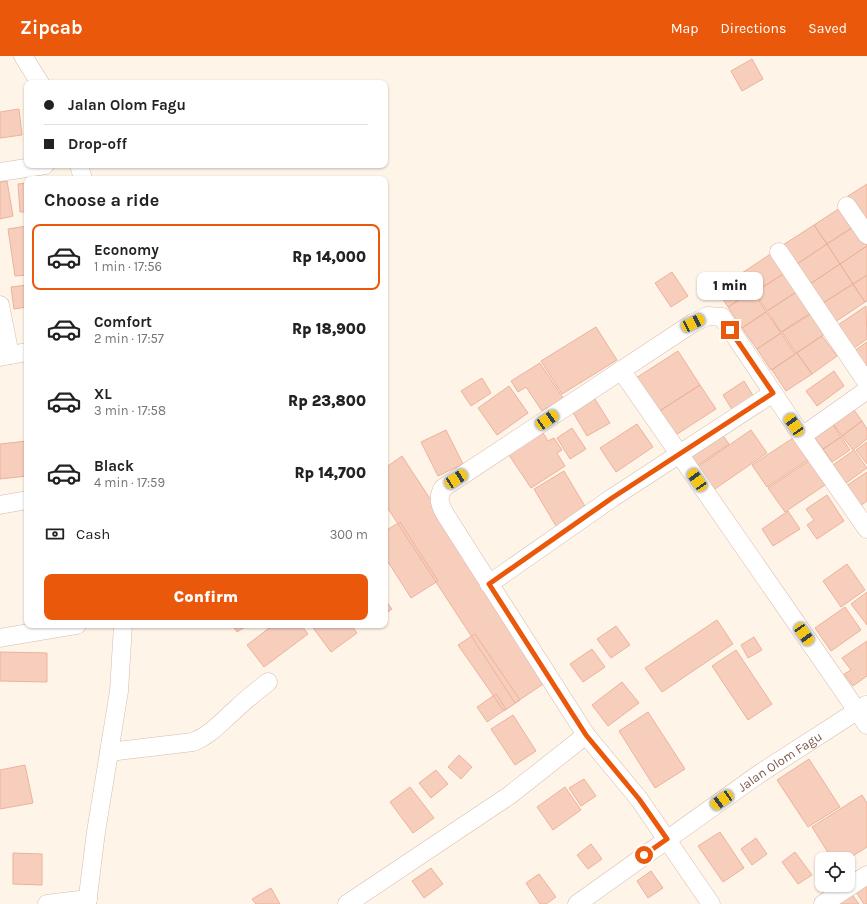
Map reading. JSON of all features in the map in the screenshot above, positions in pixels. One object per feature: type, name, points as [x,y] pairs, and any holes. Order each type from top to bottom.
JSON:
[{"type":"street","points":[[23,56],[38,80]]},
{"type":"street","points":[[0,172],[26,168]]},
{"type":"street","points":[[847,206],[867,235]]},
{"type":"street","points":[[779,252],[867,383]]},
{"type":"street","points":[[0,305],[12,354]]},
{"type":"street","points":[[711,904],[639,799],[586,735],[442,509],[439,497],[443,488],[693,323],[708,316],[717,316],[722,317],[867,529]]},
{"type":"street","points":[[621,370],[679,454],[864,713]]},
{"type":"street","points":[[802,436],[867,390]]},
{"type":"street","points":[[489,584],[679,454],[773,393]]},
{"type":"street","points":[[0,505],[24,501]]},
{"type":"street","points":[[0,638],[59,628]]},
{"type":"street","points":[[47,904],[87,901],[119,691],[123,628]]},
{"type":"street","points":[[109,752],[193,742],[215,730],[234,711],[268,682]]},
{"type":"street","name":"Jalan Olom Fagu","points":[[577,904],[759,774],[864,713]]},
{"type":"street","points":[[347,904],[510,794],[586,735]]},
{"type":"street","points":[[823,904],[867,874]]},
{"type":"building","points":[[752,59],[763,79],[742,91],[731,71]]},
{"type":"building","points":[[19,109],[22,135],[0,138],[0,112]]},
{"type":"building","points":[[7,181],[13,216],[0,219],[0,182]]},
{"type":"building","points":[[24,183],[24,212],[20,212],[18,184]]},
{"type":"building","points":[[867,184],[867,218],[863,220],[848,196]]},
{"type":"building","points":[[843,206],[856,225],[827,244],[814,225]]},
{"type":"building","points":[[814,225],[827,244],[797,264],[783,245]]},
{"type":"building","points":[[856,225],[867,242],[867,246],[840,264],[827,244]]},
{"type":"building","points":[[24,226],[24,275],[15,276],[8,229]]},
{"type":"building","points":[[827,244],[840,264],[810,284],[797,264]]},
{"type":"building","points":[[867,246],[867,275],[853,284],[840,264]]},
{"type":"building","points":[[772,253],[785,273],[755,292],[742,273]]},
{"type":"building","points":[[840,264],[853,284],[823,303],[810,284]]},
{"type":"building","points":[[672,272],[688,296],[671,307],[655,283]]},
{"type":"building","points":[[785,273],[798,291],[767,311],[755,292]]},
{"type":"building","points":[[741,274],[753,291],[728,307],[717,290]]},
{"type":"building","points":[[867,275],[867,301],[865,302],[853,284]]},
{"type":"building","points":[[853,284],[865,302],[835,322],[823,303]]},
{"type":"building","points":[[24,285],[24,307],[14,309],[11,287]]},
{"type":"building","points":[[753,291],[766,312],[742,328],[728,307]]},
{"type":"building","points":[[798,291],[812,312],[781,332],[767,311]]},
{"type":"building","points":[[866,306],[867,339],[854,348],[838,325]]},
{"type":"building","points":[[766,312],[781,333],[757,349],[742,328]]},
{"type":"building","points":[[812,313],[826,333],[796,353],[782,332]]},
{"type":"building","points":[[596,327],[617,360],[562,394],[541,361]]},
{"type":"building","points":[[781,333],[795,354],[771,370],[757,349]]},
{"type":"building","points":[[822,336],[837,356],[812,374],[797,353]]},
{"type":"building","points":[[867,342],[867,370],[854,351]]},
{"type":"building","points":[[678,351],[700,385],[658,412],[636,378]]},
{"type":"building","points":[[797,353],[812,374],[786,391],[772,370]]},
{"type":"building","points":[[540,363],[563,398],[542,411],[526,387],[518,392],[511,381]]},
{"type":"building","points":[[834,371],[844,386],[817,406],[806,391]]},
{"type":"building","points":[[482,378],[491,393],[471,406],[461,391]]},
{"type":"building","points":[[744,381],[754,397],[733,411],[723,395]]},
{"type":"building","points":[[700,385],[716,409],[674,436],[658,412]]},
{"type":"building","points":[[509,386],[528,413],[497,435],[478,408]]},
{"type":"building","points":[[593,396],[610,423],[587,436],[571,409]]},
{"type":"building","points":[[851,406],[862,421],[842,436],[831,421]]},
{"type":"building","points":[[862,421],[867,429],[867,439],[853,450],[842,436]]},
{"type":"building","points":[[831,422],[841,437],[823,449],[812,434]]},
{"type":"building","points":[[637,424],[653,447],[616,472],[600,448]]},
{"type":"building","points":[[572,428],[586,449],[570,459],[557,438]]},
{"type":"building","points":[[446,430],[463,464],[438,476],[421,442]]},
{"type":"building","points":[[719,430],[729,444],[692,469],[682,455]]},
{"type":"building","points":[[751,430],[767,453],[709,493],[693,470]]},
{"type":"building","points":[[543,433],[548,441],[554,438],[562,450],[557,453],[565,466],[531,488],[509,455],[520,448],[518,445],[533,435],[535,438]]},
{"type":"building","points":[[841,437],[850,450],[832,462],[823,449]]},
{"type":"building","points":[[793,438],[808,460],[767,487],[752,465]]},
{"type":"building","points":[[24,441],[24,476],[0,479],[0,444]]},
{"type":"building","points":[[867,442],[867,464],[856,450]]},
{"type":"building","points":[[854,450],[867,468],[846,483],[833,465]]},
{"type":"building","points":[[402,456],[549,680],[515,703],[388,509],[388,466]]},
{"type":"building","points":[[809,461],[825,485],[785,512],[768,488]]},
{"type":"building","points":[[564,471],[586,508],[556,526],[534,489]]},
{"type":"building","points":[[867,472],[867,501],[860,506],[846,486]]},
{"type":"building","points":[[827,495],[844,521],[817,539],[807,525],[814,520],[806,509]]},
{"type":"building","points":[[788,511],[800,529],[773,546],[762,529]]},
{"type":"building","points":[[400,522],[438,581],[411,598],[388,562],[388,529]]},
{"type":"building","points":[[847,564],[865,590],[841,607],[823,581]]},
{"type":"building","points":[[867,592],[867,625],[851,604]]},
{"type":"building","points":[[388,604],[392,609],[388,612]]},
{"type":"building","points":[[845,607],[861,630],[831,651],[815,628]]},
{"type":"building","points":[[717,620],[733,644],[662,692],[645,668]]},
{"type":"building","points":[[616,626],[630,645],[611,658],[597,639]]},
{"type":"building","points":[[234,628],[243,628],[237,632]]},
{"type":"building","points":[[269,628],[303,628],[308,634],[264,667],[247,645]]},
{"type":"building","points":[[313,628],[353,628],[357,633],[331,652]]},
{"type":"building","points":[[475,634],[520,700],[504,711],[458,645]]},
{"type":"building","points":[[754,637],[762,650],[748,658],[741,645]]},
{"type":"building","points":[[867,641],[867,676],[853,686],[844,674],[851,670],[842,658]]},
{"type":"building","points":[[592,649],[605,667],[583,682],[570,664]]},
{"type":"building","points":[[736,650],[772,704],[748,720],[712,666]]},
{"type":"building","points":[[0,652],[47,653],[47,682],[0,681]]},
{"type":"building","points":[[622,682],[639,703],[608,726],[592,705]]},
{"type":"building","points":[[496,694],[506,709],[487,722],[477,707]]},
{"type":"building","points":[[648,712],[685,769],[655,788],[619,731]]},
{"type":"building","points":[[513,715],[536,751],[515,765],[491,729]]},
{"type":"building","points":[[459,755],[472,767],[461,779],[448,767]]},
{"type":"building","points":[[809,759],[840,807],[808,827],[777,780]]},
{"type":"building","points":[[25,765],[33,803],[0,809],[0,770]]},
{"type":"building","points":[[436,770],[448,784],[431,798],[419,783]]},
{"type":"building","points":[[584,779],[596,796],[581,806],[569,788]]},
{"type":"building","points":[[410,787],[434,818],[413,833],[390,802]]},
{"type":"building","points":[[565,787],[581,810],[553,830],[537,807]]},
{"type":"building","points":[[862,795],[867,803],[867,847],[855,855],[855,852],[828,852],[812,827]]},
{"type":"building","points":[[720,832],[744,868],[723,882],[698,846]]},
{"type":"building","points":[[756,838],[767,854],[752,865],[741,849]]},
{"type":"building","points":[[591,844],[602,859],[588,869],[577,855]]},
{"type":"building","points":[[795,852],[812,875],[798,884],[782,862]]},
{"type":"building","points":[[13,853],[42,854],[42,885],[13,884]]},
{"type":"building","points":[[431,868],[443,884],[424,898],[412,881]]},
{"type":"building","points":[[651,871],[663,888],[648,898],[637,881]]},
{"type":"building","points":[[539,874],[556,897],[546,904],[540,904],[526,883]]},
{"type":"building","points":[[867,879],[867,904],[864,904],[856,892]]},
{"type":"building","points":[[271,888],[280,904],[256,904],[252,899]]},
{"type":"building","points":[[844,892],[850,892],[859,904],[827,904]]},
{"type":"route","points":[[644,855],[667,839],[639,799],[586,735],[489,584],[612,498],[773,393],[730,330]]}]
